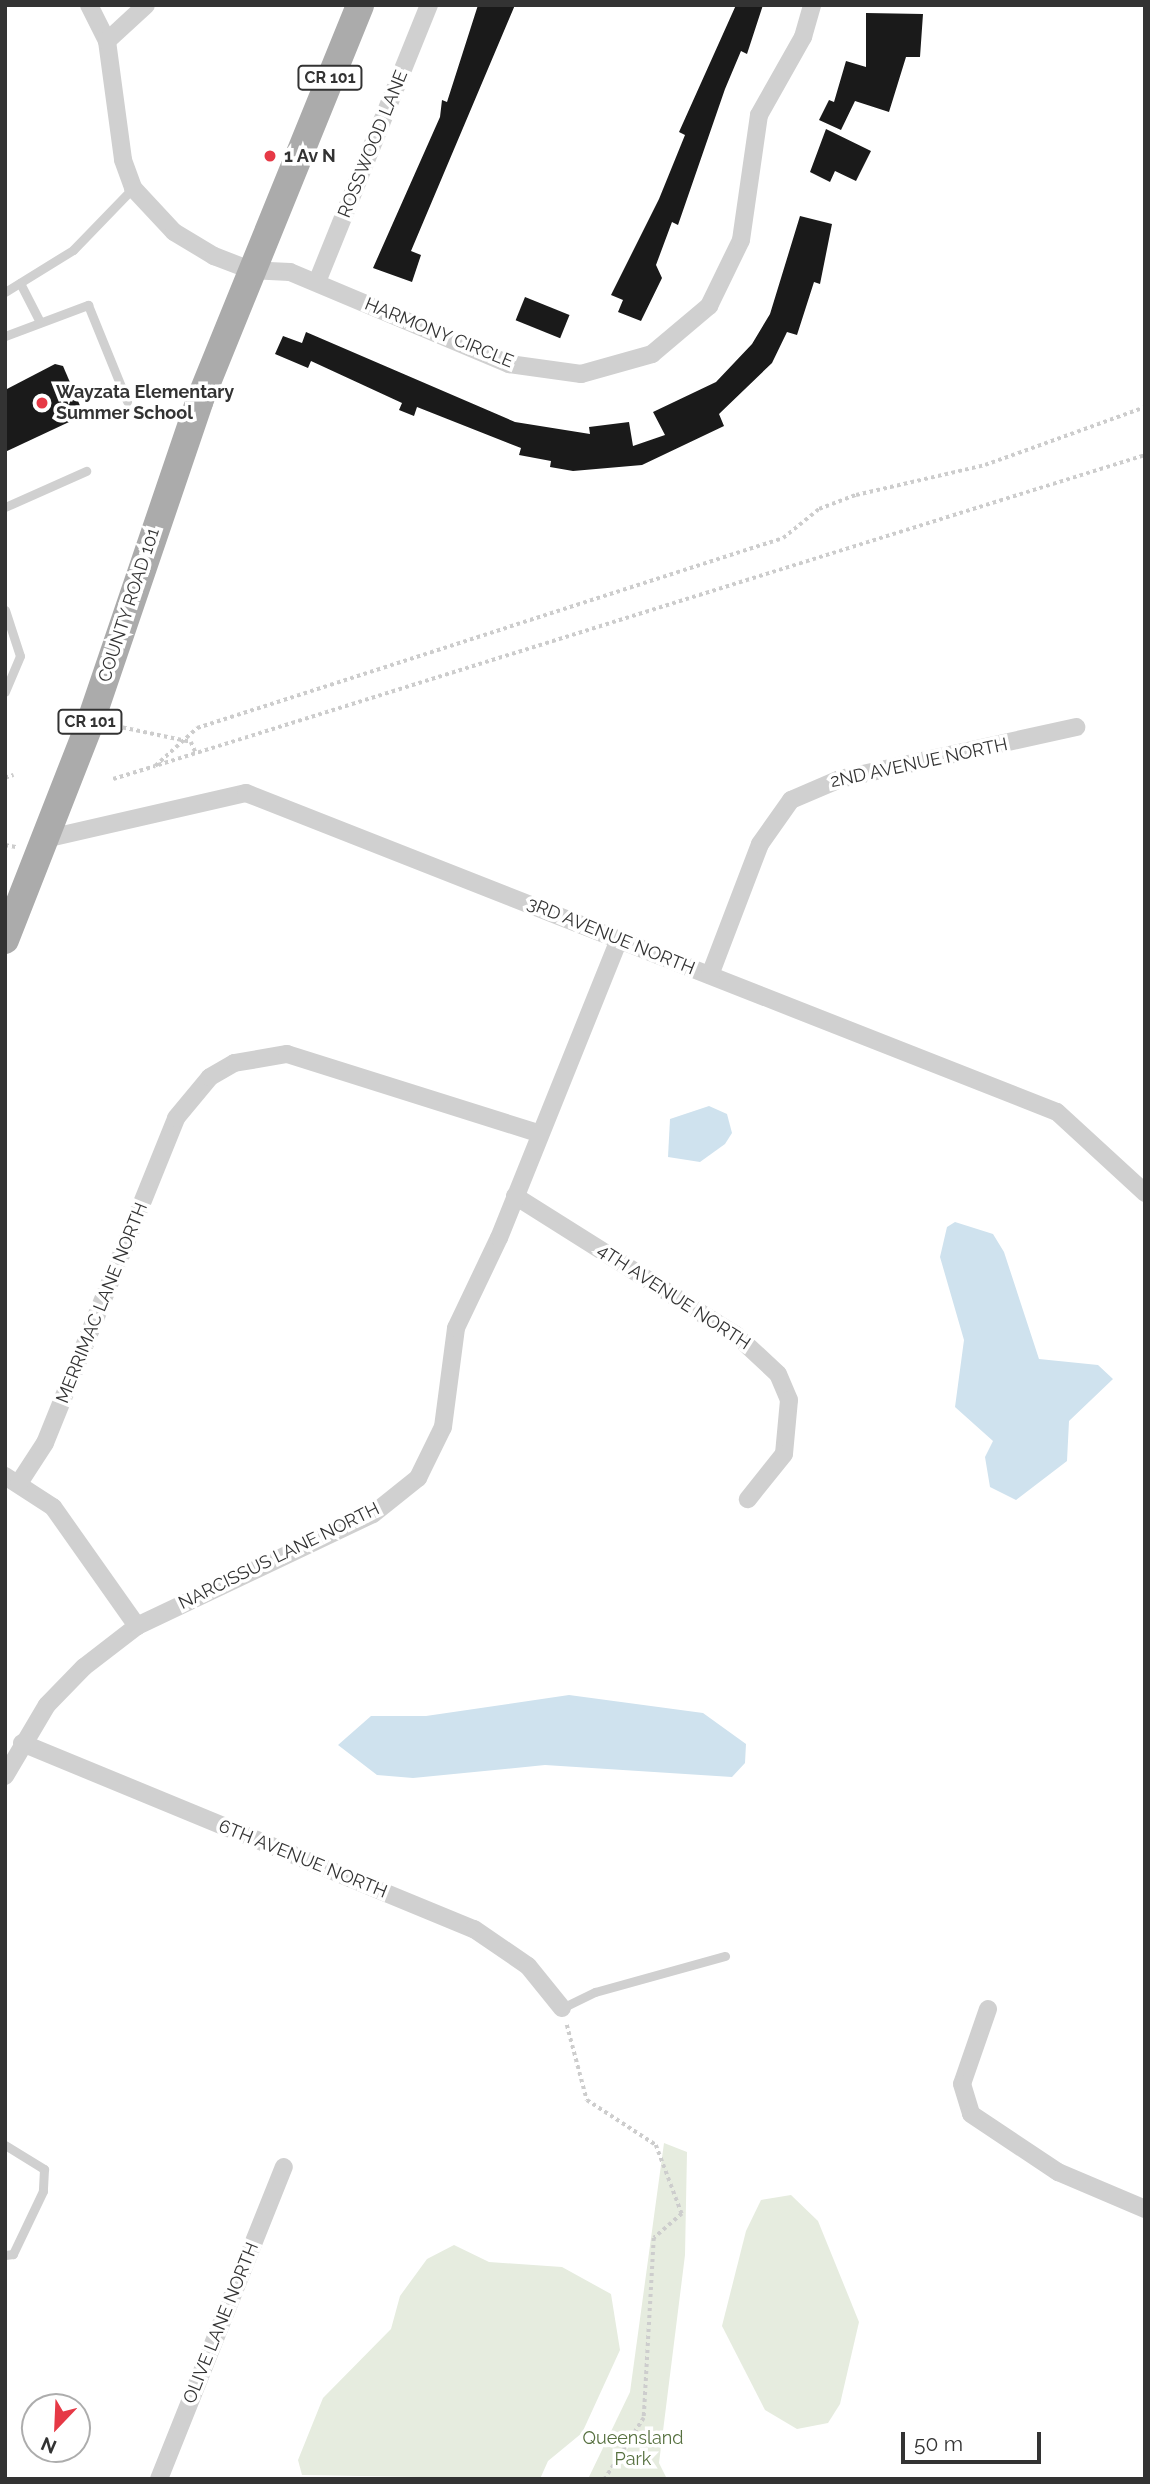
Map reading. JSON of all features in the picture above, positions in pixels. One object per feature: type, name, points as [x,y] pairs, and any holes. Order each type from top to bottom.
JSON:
[{"type":"main road","name":"CR 101","points":[[251,270],[360,5]]},
{"type":"main road","name":"COUNTY ROAD 101","points":[[5,940],[45,839],[251,270]]},
{"type":"street","points":[[89,5],[107,41],[122,160],[133,188],[152,212],[198,249],[251,270]]},
{"type":"street","points":[[107,41],[146,5]]},
{"type":"street","name":"ROSSWOOD LANE","points":[[317,282],[429,5]]},
{"type":"street","name":"HARMONY CIRCLE","points":[[251,270],[285,270],[509,364],[544,372],[581,374],[652,354],[709,306],[728,274],[740,240],[759,115],[803,37],[812,5]]},
{"type":"street","name":"2ND AVENUE NORTH","points":[[709,975],[760,844],[791,800],[840,779],[1076,727]]},
{"type":"street","name":"3RD AVENUE NORTH","points":[[45,839],[246,793],[1057,1112],[1145,1193]]},
{"type":"street","name":"NARCISSUS LANE NORTH","points":[[5,1776],[22,1743],[84,1667],[137,1626],[373,1514],[418,1478],[443,1427],[456,1328],[515,1196],[619,939]]},
{"type":"street","name":"MERRIMAC LANE NORTH","points":[[12,1480],[45,1443],[176,1118],[210,1077],[234,1063],[287,1054],[540,1134]]},
{"type":"street","name":"4TH AVENUE NORTH","points":[[515,1196],[736,1335],[778,1374],[789,1400],[784,1454],[748,1499]]},
{"type":"street","points":[[12,1480],[53,1507],[137,1626]]},
{"type":"street","name":"6TH AVENUE NORTH","points":[[22,1743],[474,1929],[527,1966],[562,2008]]},
{"type":"street","points":[[988,2010],[962,2084],[971,2114],[1058,2172],[1145,2209]]},
{"type":"street","name":"OLIVE LANE NORTH","points":[[159,2479],[284,2167]]},
{"type":"lane","points":[[5,292],[73,250],[133,188]]},
{"type":"lane","points":[[20,283],[40,322]]},
{"type":"lane","points":[[5,336],[88,305],[127,401]]},
{"type":"lane","points":[[5,506],[86,471]]},
{"type":"lane","points":[[5,610],[20,656],[5,692]]},
{"type":"lane","points":[[562,2008],[595,1992],[725,1956]]},
{"type":"lane","points":[[5,2145],[44,2169],[43,2191],[13,2254],[5,2255]]},
{"type":"path","points":[[155,765],[197,728],[783,538],[819,509],[856,495],[985,465],[1145,407]]},
{"type":"path","points":[[113,779],[1145,455]]},
{"type":"path","points":[[116,726],[184,740],[196,753]]},
{"type":"path","points":[[5,778],[13,775]]},
{"type":"path","points":[[5,845],[16,847]]},
{"type":"path","points":[[562,2008],[587,2099],[656,2145],[682,2214],[654,2238],[644,2418],[605,2479]]},
{"type":"green space","name":"Queensland Park","points":[[664,2143],[687,2152],[685,2255],[659,2463],[667,2479],[588,2479],[630,2392]]},
{"type":"green space","points":[[791,2195],[818,2221],[859,2322],[840,2404],[828,2423],[797,2429],[765,2410],[722,2326],[746,2231],[761,2200]]},
{"type":"green space","points":[[454,2245],[489,2262],[562,2267],[611,2294],[620,2350],[582,2433],[548,2461],[540,2479],[302,2475],[298,2460],[323,2398],[391,2329],[400,2296],[427,2259]]},
{"type":"water","points":[[709,1106],[727,1114],[732,1133],[725,1144],[700,1162],[668,1157],[670,1119]]},
{"type":"water","points":[[955,1222],[993,1234],[1004,1252],[1039,1359],[1098,1365],[1113,1379],[1069,1421],[1067,1461],[1016,1500],[990,1487],[985,1457],[993,1441],[955,1407],[964,1340],[940,1257],[947,1227]]},
{"type":"water","points":[[569,1695],[703,1713],[746,1744],[745,1763],[732,1777],[545,1765],[413,1778],[377,1775],[338,1745],[371,1716],[426,1716]]},
{"type":"building","points":[[478,5],[515,5],[411,251],[421,255],[412,282],[373,268],[440,117],[442,100],[447,102]]},
{"type":"building","points":[[736,5],[763,5],[747,54],[741,51],[725,89],[678,225],[672,222],[656,265],[662,278],[641,321],[618,312],[623,300],[611,295],[659,199],[685,135],[679,132]]},
{"type":"building","points":[[866,13],[923,14],[920,57],[906,57],[889,112],[855,101],[841,130],[819,120],[829,100],[834,102],[846,61],[866,67]]},
{"type":"building","points":[[826,129],[871,151],[856,181],[835,171],[830,182],[810,172]]},
{"type":"building","points":[[800,216],[832,224],[820,284],[814,282],[797,335],[787,332],[772,363],[719,414],[724,426],[642,465],[573,471],[550,467],[551,461],[519,455],[521,448],[417,407],[414,416],[399,410],[402,403],[311,361],[308,368],[275,354],[283,336],[302,343],[306,332],[515,422],[590,434],[589,427],[629,422],[633,446],[665,435],[653,412],[716,382],[752,344],[770,314]]},
{"type":"building","points":[[525,297],[570,315],[560,338],[516,320]]},
{"type":"building","name":"Wayzata Elementary Summer School","points":[[55,364],[63,366],[84,415],[5,452],[5,390]]},
{"type":"place","name":"1 Av N","points":[[270,156]]},
{"type":"place","name":"Wayzata Elementary Summer School","points":[[42,403]]}]
